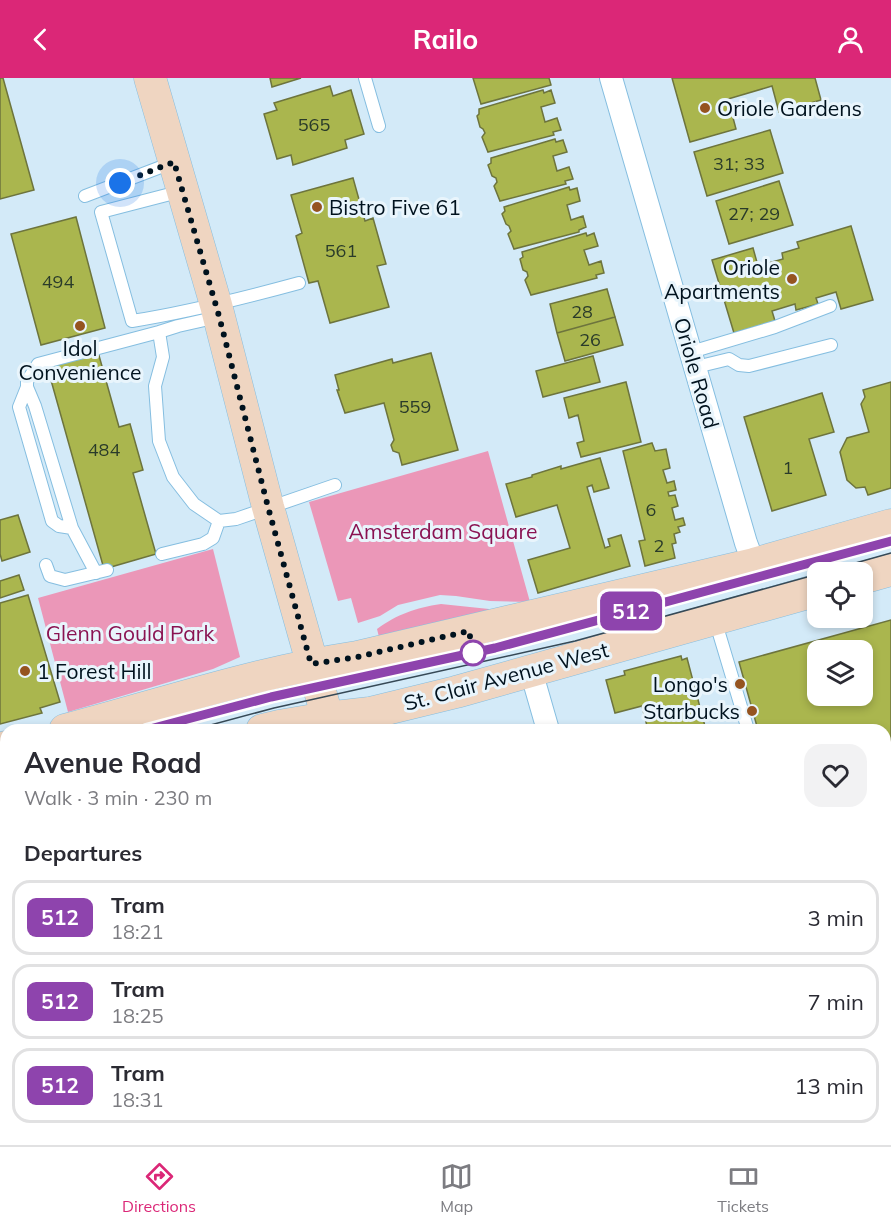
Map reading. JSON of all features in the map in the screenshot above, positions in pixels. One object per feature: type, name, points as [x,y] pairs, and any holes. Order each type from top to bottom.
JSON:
[{"type":"main road","points":[[150,78],[217,310],[328,724]]},
{"type":"main road","points":[[87,724],[265,675],[311,664],[357,657],[754,564],[891,525]]},
{"type":"main road","points":[[873,575],[891,570]]},
{"type":"main road","name":"St. Clair Avenue West","points":[[328,724],[456,692],[807,594]]},
{"type":"street","name":"Oriole Road","points":[[611,78],[754,564]]},
{"type":"street","points":[[531,671],[546,724]]},
{"type":"lane","points":[[365,78],[379,126]]},
{"type":"lane","points":[[86,196],[179,177]]},
{"type":"lane","points":[[179,177],[101,212],[132,321],[217,310]]},
{"type":"lane","points":[[46,565],[50,576],[65,580],[102,571],[72,528],[35,406],[27,387],[27,381],[38,364],[159,332],[299,283]]},
{"type":"lane","points":[[694,360],[830,306]]},
{"type":"lane","points":[[159,332],[163,357],[155,386],[159,441],[173,477],[194,504],[219,521],[236,519],[335,485]]},
{"type":"lane","points":[[694,360],[729,359],[739,365],[749,366],[831,345]]},
{"type":"lane","points":[[162,554],[203,544],[213,538],[219,521]]},
{"type":"lane","points":[[714,619],[746,724]]},
{"type":"green space","name":"Amsterdam Square","points":[[488,451],[530,602],[490,601],[440,595],[398,605],[380,616],[358,623],[351,598],[338,601],[309,502]]},
{"type":"green space","name":"Glenn Gould Park","points":[[213,549],[240,657],[213,669],[68,712],[38,598]]},
{"type":"green space","points":[[441,604],[489,609],[489,615],[379,637],[377,629],[392,619],[415,610]]},
{"type":"building","points":[[0,78],[3,78],[34,190],[0,199]]},
{"type":"building","points":[[270,78],[301,78],[272,87]]},
{"type":"building","points":[[473,78],[549,78],[551,85],[481,104]]},
{"type":"building","name":"Oriole Gardens","points":[[672,78],[815,78],[821,100],[779,112],[772,86],[728,99],[736,129],[690,142]]},
{"type":"building","points":[[330,86],[333,96],[351,90],[364,134],[345,140],[347,148],[293,165],[291,155],[277,159],[264,114],[277,110],[274,103]]},
{"type":"building","points":[[543,90],[544,93],[551,90],[555,103],[541,107],[545,122],[557,118],[561,130],[553,132],[554,135],[488,152],[482,137],[485,133],[480,127],[477,116],[479,109]]},
{"type":"building","points":[[770,130],[783,173],[707,196],[694,152]]},
{"type":"building","points":[[555,139],[556,142],[563,140],[567,152],[553,156],[557,171],[569,167],[573,179],[565,181],[566,184],[500,201],[494,186],[497,182],[496,178],[492,176],[488,165],[491,163],[491,158]]},
{"type":"building","points":[[353,178],[365,221],[373,218],[386,264],[377,266],[389,307],[330,323],[318,281],[309,283],[296,236],[302,233],[291,195]]},
{"type":"building","points":[[779,181],[793,225],[729,244],[716,201]]},
{"type":"building","points":[[569,187],[570,190],[577,188],[580,201],[567,205],[571,220],[583,216],[586,227],[579,232],[514,249],[508,234],[511,231],[502,214],[505,211],[504,207]]},
{"type":"building","points":[[76,217],[105,328],[41,345],[11,234]]},
{"type":"building","name":"Oriole Apartments","points":[[851,226],[873,300],[841,309],[836,292],[816,298],[818,304],[796,310],[795,304],[772,311],[775,321],[734,333],[712,260],[753,248],[758,266],[783,259],[782,253],[799,248],[797,242]]},
{"type":"building","points":[[586,233],[587,236],[594,233],[598,246],[584,250],[589,265],[601,261],[604,273],[596,275],[597,278],[531,295],[525,280],[528,276],[527,272],[523,270],[520,259],[523,257],[522,252]]},
{"type":"building","points":[[607,289],[615,317],[557,333],[550,304]]},
{"type":"building","points":[[615,317],[623,345],[565,361],[557,333]]},
{"type":"building","points":[[98,352],[119,427],[130,424],[143,470],[133,473],[156,554],[104,569],[47,366]]},
{"type":"building","points":[[431,353],[458,450],[402,465],[399,453],[393,451],[391,445],[394,440],[384,403],[345,413],[337,390],[339,390],[335,375],[392,359],[393,363]]},
{"type":"building","points":[[593,356],[600,382],[543,397],[536,371]]},
{"type":"building","points":[[626,382],[641,442],[581,457],[577,443],[584,441],[578,415],[569,418],[564,398]]},
{"type":"building","points":[[891,382],[891,488],[868,495],[865,487],[856,488],[847,480],[840,452],[847,438],[869,432],[861,404],[865,397],[863,390]]},
{"type":"building","points":[[822,393],[834,432],[809,439],[826,495],[772,511],[744,417]]},
{"type":"building","points":[[652,443],[655,451],[666,449],[670,468],[663,470],[667,483],[674,481],[676,490],[668,492],[669,496],[675,495],[678,506],[672,508],[675,520],[683,518],[685,525],[678,527],[680,532],[674,534],[676,543],[672,544],[675,558],[645,566],[639,541],[645,540],[623,451]]},
{"type":"building","points":[[600,458],[609,488],[594,492],[592,485],[587,487],[605,548],[610,546],[608,539],[621,535],[630,566],[538,593],[528,560],[570,548],[557,505],[516,517],[506,484],[561,466],[561,469]]},
{"type":"building","points":[[18,515],[30,552],[2,561],[0,520]]},
{"type":"building","points":[[19,575],[24,590],[0,598],[0,581]]},
{"type":"building","name":"1 Forest Hill","points":[[28,595],[60,702],[40,708],[42,713],[0,724],[0,603]]},
{"type":"building","points":[[891,620],[891,724],[756,724],[739,662],[807,643],[807,706],[873,706],[873,640],[819,640],[862,628],[873,628],[873,625]]},
{"type":"building","points":[[681,656],[682,660],[687,658],[704,724],[646,724],[642,706],[615,713],[606,680],[625,675],[624,671]]},
{"type":"tram line","points":[[169,724],[271,697],[495,648],[891,540]]},
{"type":"tram line","name":"512","points":[[169,724],[271,697],[495,648],[891,541]]},
{"type":"tram line","points":[[859,562],[891,553]]},
{"type":"tram line","points":[[214,724],[274,708],[575,641],[807,577]]},
{"type":"place","name":"Oriole Gardens","points":[[705,108]]},
{"type":"place","name":"Bistro Five 61","points":[[317,207]]},
{"type":"place","name":"Oriole Apartments","points":[[792,279]]},
{"type":"place","name":"Idol Convenience","points":[[80,326]]},
{"type":"place","name":"1 Forest Hill","points":[[25,671]]},
{"type":"place","name":"Longo's","points":[[740,684]]},
{"type":"place","name":"Starbucks","points":[[752,711]]},
{"type":"route","points":[[120,183],[174,162],[219,316],[311,664],[357,657],[469,631],[473,653]]}]
